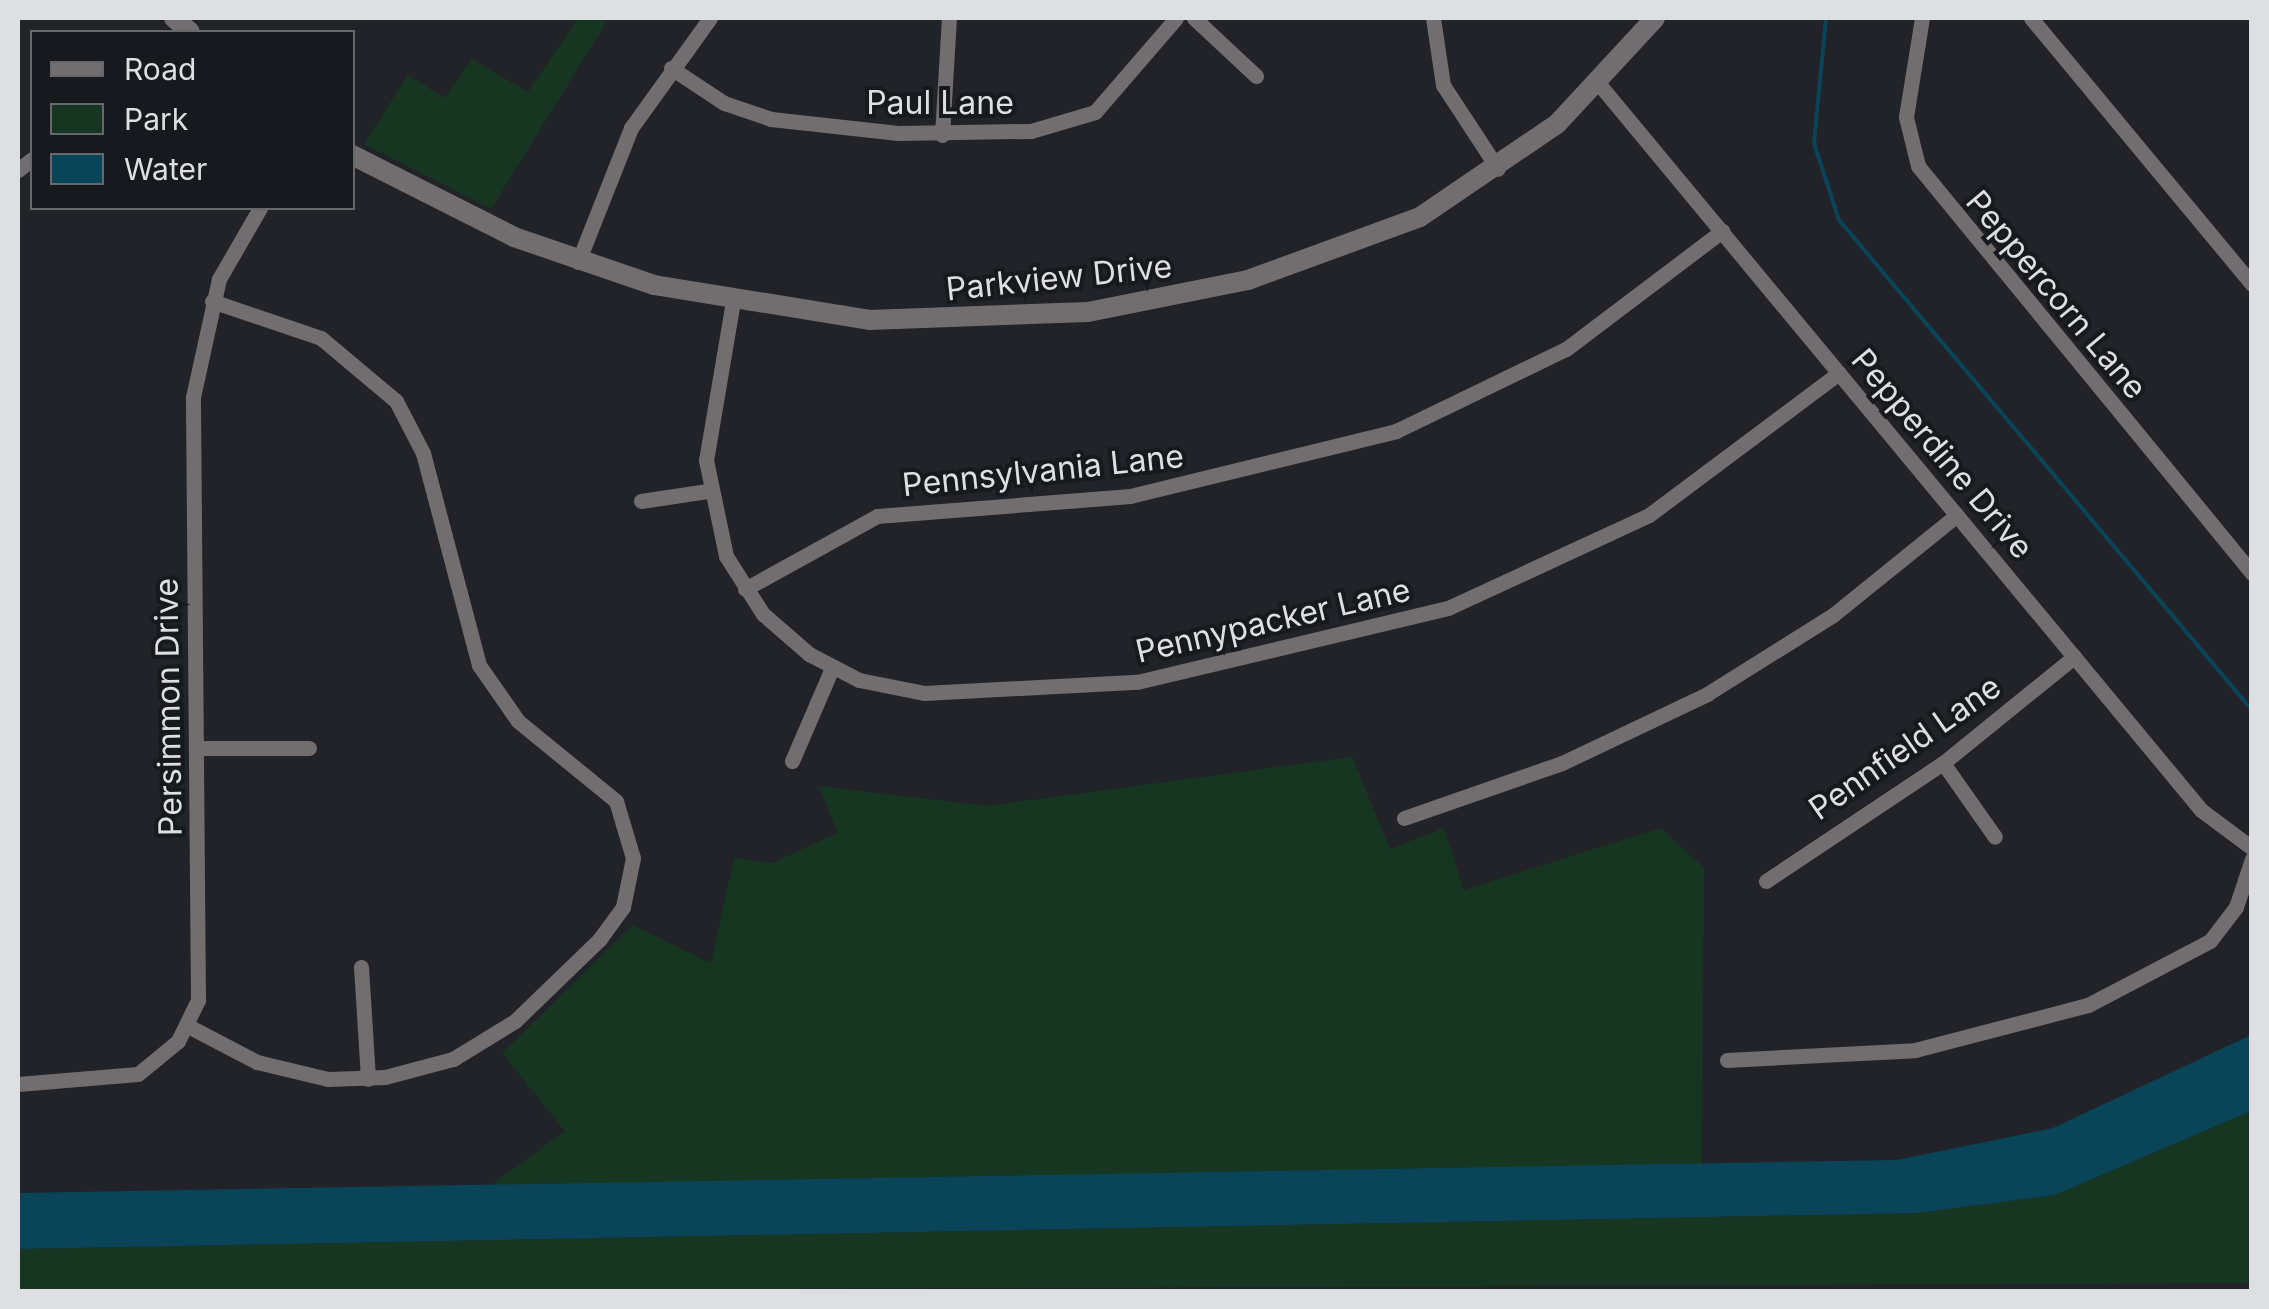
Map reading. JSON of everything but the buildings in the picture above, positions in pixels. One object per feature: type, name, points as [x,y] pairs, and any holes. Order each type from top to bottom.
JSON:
[{"type":"street","points":[[578,262],[621,147],[671,68],[710,18]]},
{"type":"street","points":[[942,134],[949,18]]},
{"type":"street","name":"Paul Lane","points":[[671,68],[757,116],[942,134],[1086,118],[1176,18]]},
{"type":"street","points":[[1194,18],[1256,76]]},
{"type":"street","points":[[1433,18],[1442,84],[1498,169]]},
{"type":"street","name":"Parkview Drive","points":[[355,156],[578,262],[733,301],[937,322],[1176,298],[1369,240],[1498,169],[1599,84],[1654,18]]},
{"type":"street","name":"Peppercorn Lane","points":[[1922,18],[1906,117],[1918,166],[2252,573]]},
{"type":"street","points":[[2031,18],[2252,284]]},
{"type":"street","name":"Pepperdine Drive","points":[[1599,84],[2208,818],[2252,848]]},
{"type":"street","name":"Persimmon Drive","points":[[188,1026],[200,984],[192,419],[212,300],[259,210]]},
{"type":"street","name":"Pennsylvania Lane","points":[[745,590],[877,516],[1130,496],[1396,431],[1566,349],[1722,231]]},
{"type":"street","points":[[18,1084],[131,1077],[188,1026],[282,1070],[368,1079],[452,1059],[538,1001],[618,916],[631,835],[604,786],[528,731],[486,679],[462,622],[422,453],[389,392],[321,338],[212,300]]},
{"type":"street","name":"Pennypacker Lane","points":[[733,301],[708,491],[745,590],[832,668],[911,692],[1042,691],[1233,665],[1391,626],[1615,535],[1839,374]]},
{"type":"street","points":[[641,501],[708,491]]},
{"type":"street","points":[[1404,818],[1562,763],[1698,699],[1833,614],[1957,515]]},
{"type":"street","name":"Pennfield Lane","points":[[1766,880],[1943,763],[2074,657]]},
{"type":"street","points":[[792,761],[832,668]]},
{"type":"street","points":[[197,748],[309,748]]},
{"type":"street","points":[[1943,763],[1995,837]]},
{"type":"street","points":[[1728,1060],[1915,1050],[2088,1005],[2210,942],[2236,907],[2252,859]]},
{"type":"street","points":[[361,968],[368,1079]]},
{"type":"green space","points":[[578,18],[609,18],[491,209],[364,144],[408,75],[444,98],[472,59],[528,92]]},
{"type":"green space","points":[[1352,757],[1390,849],[1444,828],[1464,890],[1661,828],[1704,868],[1702,1168],[490,1186],[565,1131],[502,1053],[633,925],[711,963],[734,858],[772,863],[838,833],[819,786],[987,806]]},
{"type":"green space","points":[[2251,1111],[2251,1283],[18,1292],[18,1249],[1918,1213],[2055,1195]]},
{"type":"water","points":[[2251,1035],[2251,1111],[2055,1195],[1918,1213],[18,1249],[18,1193],[1897,1160],[2053,1128]]},
{"type":"waterway","points":[[1826,18],[1814,143],[1839,220],[2252,710]]}]
